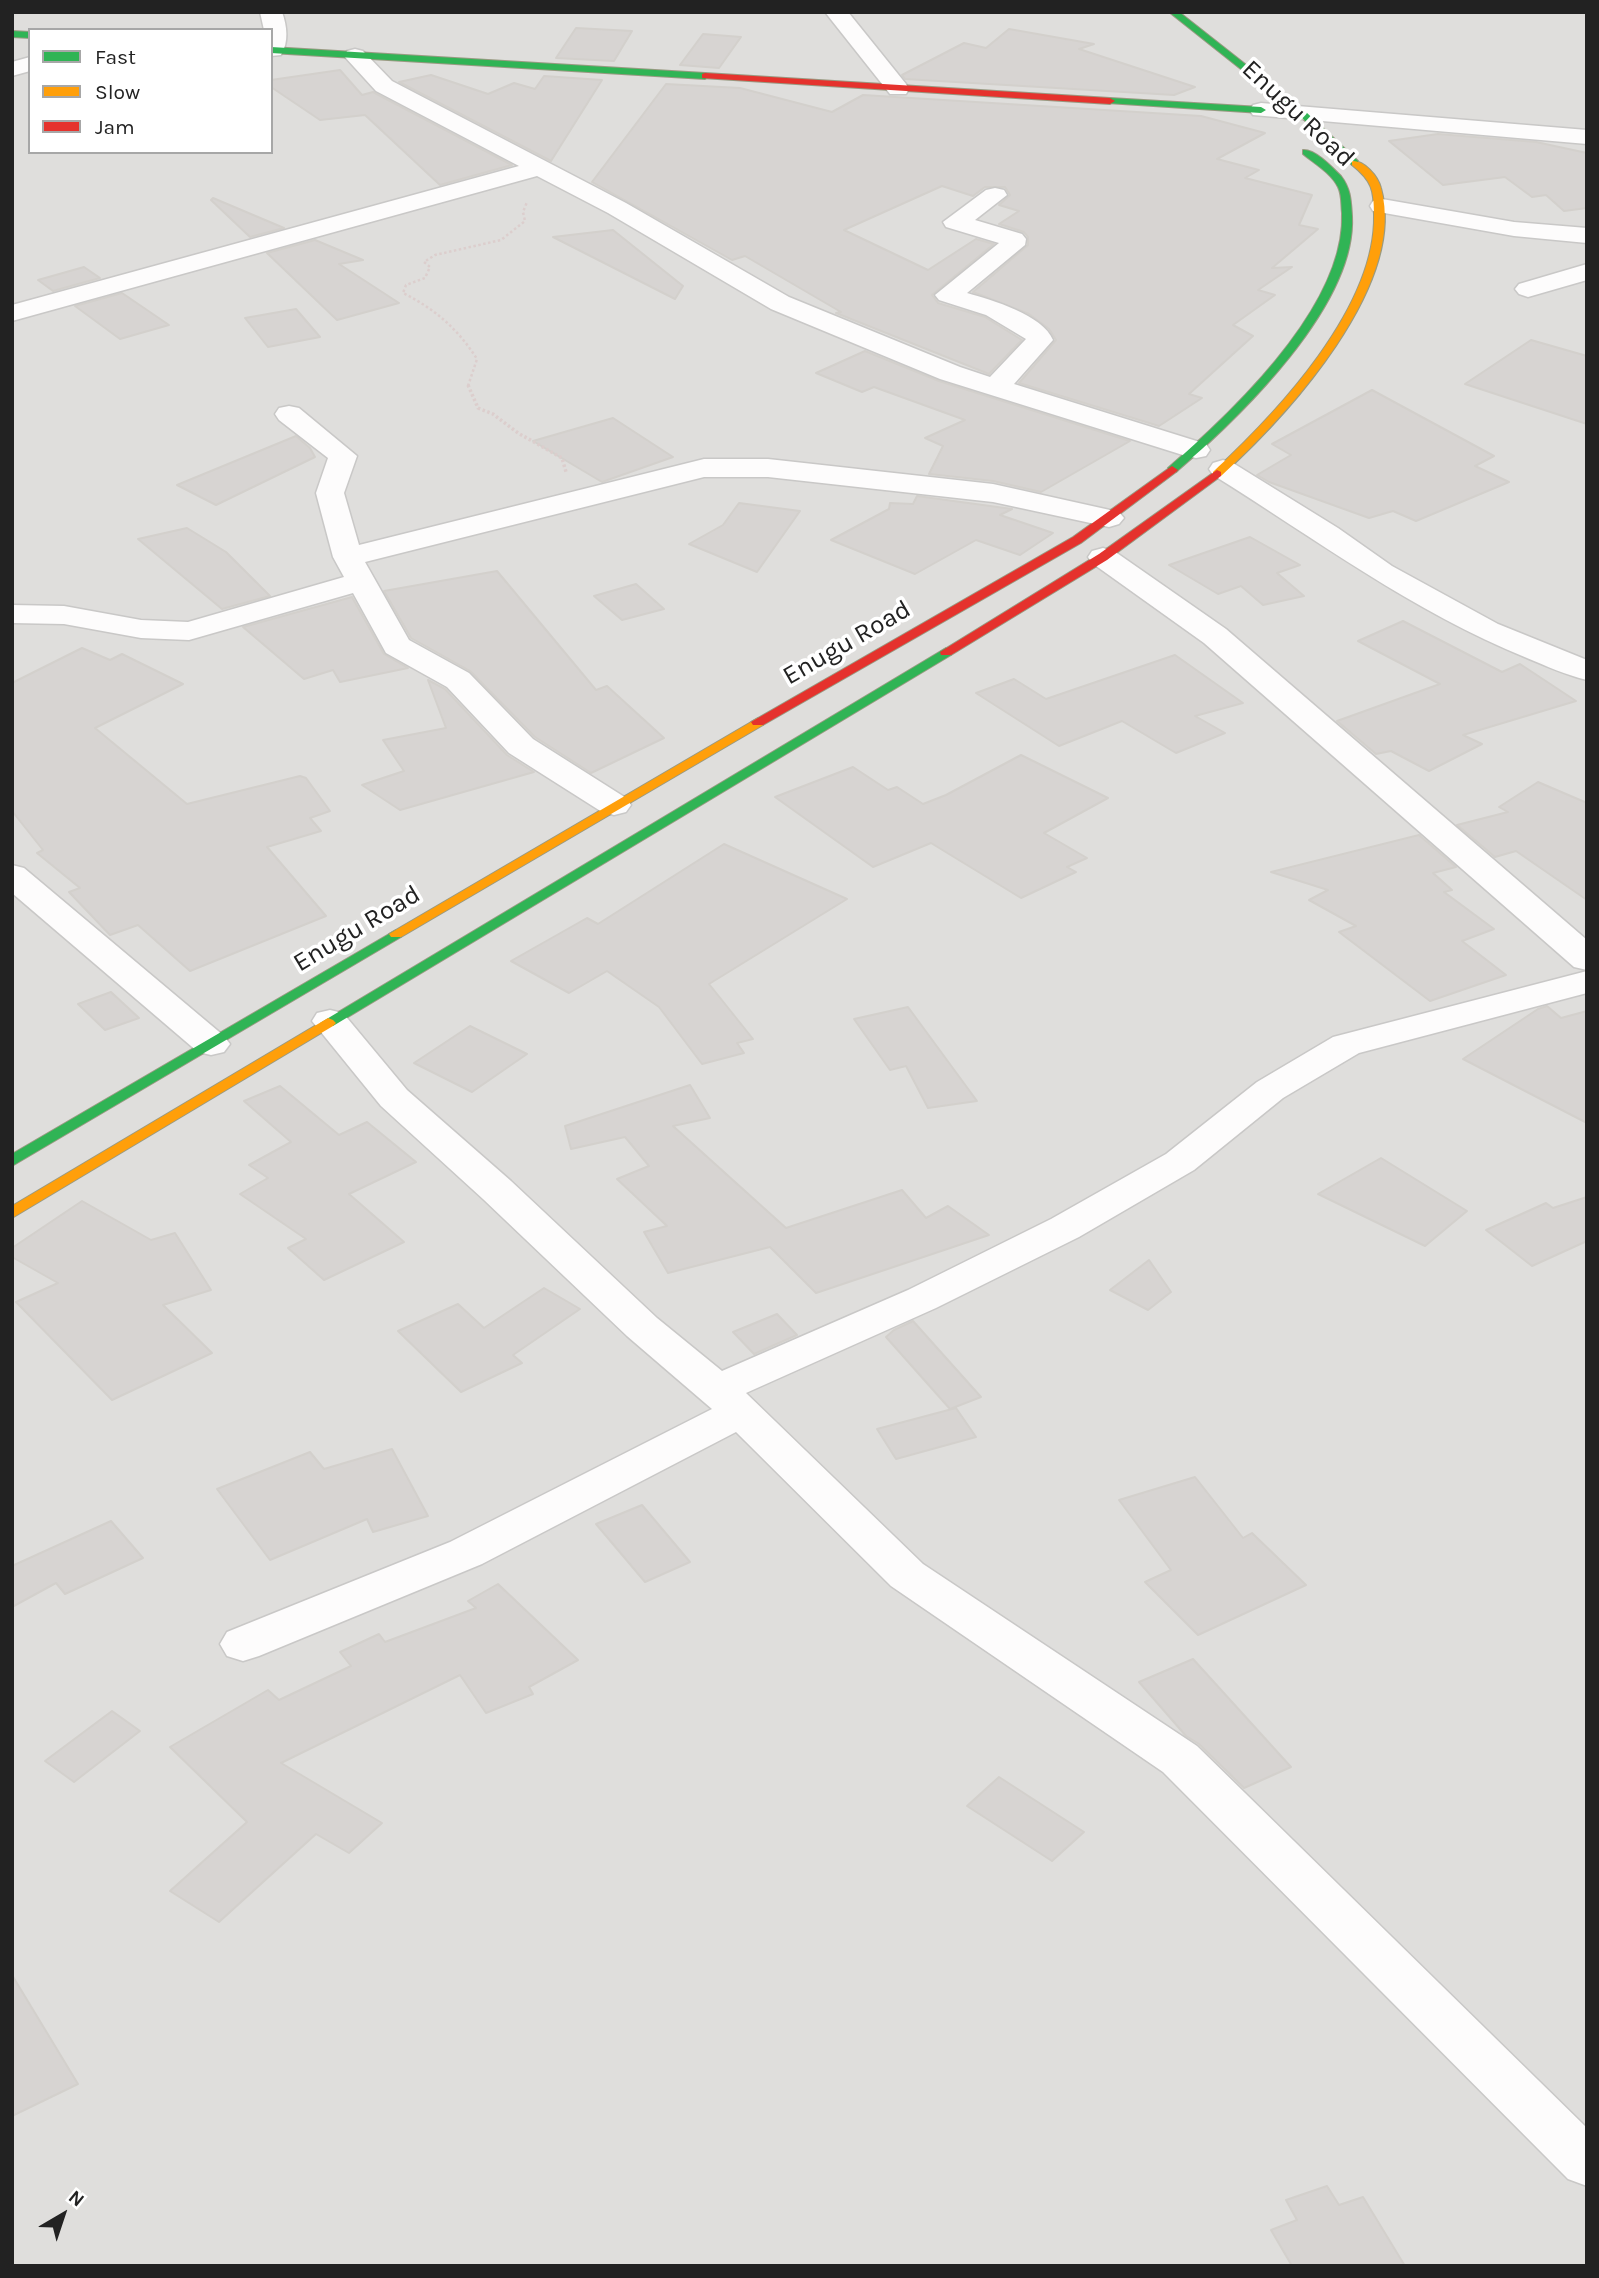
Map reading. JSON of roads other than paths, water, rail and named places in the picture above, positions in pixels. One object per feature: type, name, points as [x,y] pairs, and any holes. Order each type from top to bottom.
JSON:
[{"type":"main road","points":[[12,1213],[1103,557],[1223,469],[1309,374],[1334,340],[1360,294],[1376,258],[1383,222],[1381,194],[1375,182],[1303,114],[1173,12]]},
{"type":"main road","points":[[273,50],[1261,110]]},
{"type":"main road","name":"Enugu Road","points":[[12,1161],[614,806],[1077,540],[1196,450],[1252,396],[1299,335],[1328,289],[1344,254],[1349,219],[1346,195],[1341,185],[1242,94]]},
{"type":"street","points":[[271,12],[276,25],[273,44]]},
{"type":"street","points":[[836,12],[898,89]]},
{"type":"street","points":[[355,56],[384,86],[617,208],[780,303],[950,373],[1196,450]]},
{"type":"street","points":[[1261,110],[1587,137]]},
{"type":"street","points":[[12,313],[538,168]]},
{"type":"street","points":[[995,195],[955,222],[1013,239],[1012,245],[948,295],[995,309],[1038,335],[1040,340],[996,387]]},
{"type":"street","points":[[1382,206],[1514,229],[1587,236]]},
{"type":"street","points":[[1528,289],[1587,272]]},
{"type":"street","points":[[289,414],[343,456],[330,493],[355,569],[397,646],[458,680],[521,747],[614,806]]},
{"type":"street","points":[[12,614],[64,615],[141,629],[189,631],[355,569],[593,495],[704,468],[768,468],[993,493],[1109,518]]},
{"type":"street","points":[[1223,469],[1328,534],[1381,572],[1488,631],[1587,671]]},
{"type":"street","points":[[1103,557],[1215,636],[1587,958]]},
{"type":"street","points":[[12,875],[211,1044]]},
{"type":"street","points":[[243,1644],[466,1553],[729,1400],[1065,1228],[1180,1162],[1270,1090],[1346,1045],[1587,982]]},
{"type":"street","points":[[330,1021],[394,1098],[497,1190],[642,1327],[729,1400],[907,1575],[1180,1759],[1587,2163]]}]
